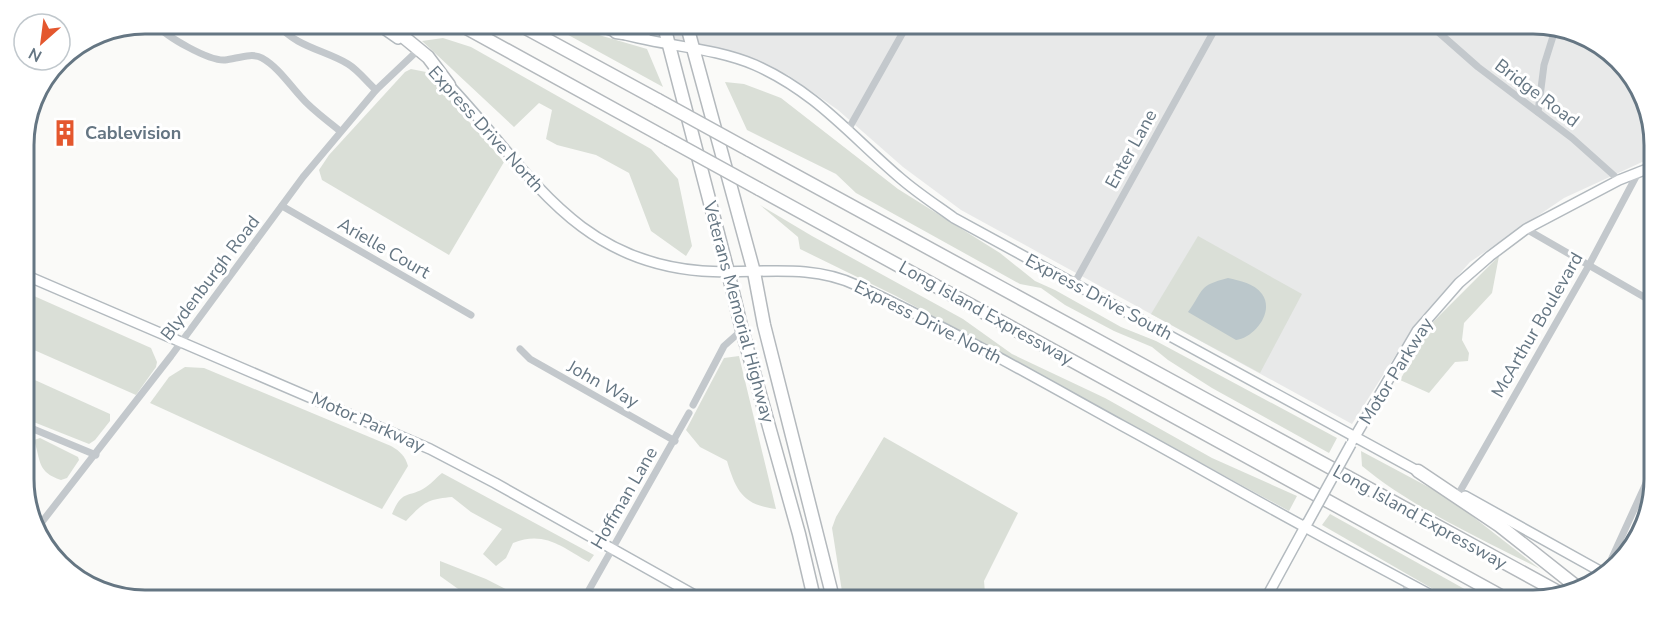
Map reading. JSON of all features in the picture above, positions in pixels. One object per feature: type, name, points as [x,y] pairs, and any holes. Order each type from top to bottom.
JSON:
[{"type":"highway","points":[[400,34],[428,57],[449,85]]},
{"type":"highway","name":"Long Island Expressway","points":[[476,34],[1490,590]]},
{"type":"highway","name":"Long Island Expressway","points":[[537,34],[1552,588]]},
{"type":"highway","name":"Veterans Memorial Highway","points":[[666,34],[742,330],[807,567],[811,590]]},
{"type":"highway","name":"Veterans Memorial Highway","points":[[689,34],[754,272],[764,325],[831,590]]},
{"type":"highway","points":[[1418,471],[1500,526],[1572,583]]},
{"type":"main road","name":"Express Drive North","points":[[390,34],[415,53],[449,85],[555,206],[585,229],[618,249],[652,262],[686,269],[728,272],[795,271],[819,273],[851,282],[981,348],[1307,525],[1421,590]]},
{"type":"main road","name":"Express Drive South","points":[[624,34],[670,46],[735,58],[796,86],[822,106],[901,179],[954,218],[1353,441],[1418,471],[1598,569]]},
{"type":"main road","name":"Motor Parkway","points":[[1271,590],[1400,358],[1437,306],[1481,263],[1526,229],[1619,180],[1644,170]]},
{"type":"main road","name":"Motor Parkway","points":[[35,279],[430,449],[685,590]]},
{"type":"street","points":[[167,34],[210,57],[225,60],[250,56],[262,58],[340,131]]},
{"type":"street","points":[[288,34],[350,65],[376,90]]},
{"type":"street","points":[[848,130],[902,34]]},
{"type":"street","name":"Enter Lane","points":[[1074,284],[1212,34]]},
{"type":"street","name":"Bridge Road","points":[[1440,34],[1475,65],[1572,138],[1619,180]]},
{"type":"street","points":[[1538,112],[1544,65],[1553,37]]},
{"type":"street","name":"Blydenburgh Road","points":[[43,521],[96,455],[340,131],[376,90],[415,53]]},
{"type":"street","name":"McArthur Boulevard","points":[[1459,493],[1640,171]]},
{"type":"street","name":"Arielle Court","points":[[282,206],[471,315]]},
{"type":"street","points":[[1526,229],[1644,298]]},
{"type":"street","points":[[693,405],[724,346],[742,330]]},
{"type":"street","name":"John Way","points":[[520,349],[530,359],[675,441]]},
{"type":"street","name":"Hoffman Lane","points":[[589,590],[689,413]]},
{"type":"street","points":[[34,429],[96,455]]},
{"type":"street","points":[[1613,556],[1643,489]]},
{"type":"street","points":[[1406,590],[1410,584]]},
{"type":"shaded area","points":[[567,34],[595,34],[647,49],[663,87]]},
{"type":"shaded area","points":[[642,34],[1547,35],[1568,40],[1594,53],[1621,78],[1629,90],[1640,117],[1644,161],[1564,198],[1470,262],[1416,323],[1352,424],[961,210],[903,167],[838,110],[788,75],[735,57],[654,39]]},
{"type":"shaded area","points":[[443,38],[471,47],[651,149],[678,179],[692,246],[686,256],[651,231],[629,173],[596,155],[557,145],[546,139],[552,110],[539,103],[514,127],[422,41]]},
{"type":"shaded area","points":[[411,69],[426,72],[504,162],[449,255],[322,180],[319,170],[329,155],[405,72]]},
{"type":"shaded area","points":[[725,82],[744,84],[781,98],[898,189],[1000,253],[1035,281],[1121,327],[1156,341],[1337,438],[1329,453],[1212,388],[1152,347],[1114,331],[1065,305],[1041,288],[1020,284],[856,193],[836,174],[747,130]]},
{"type":"shaded area","points":[[760,205],[963,319],[1012,354],[1105,398],[1212,458],[1297,496],[1289,511],[896,296],[800,249],[798,237]]},
{"type":"shaded area","points":[[1198,236],[1302,294],[1260,373],[1151,314]]},
{"type":"shaded area","points":[[1499,256],[1492,293],[1464,323],[1462,340],[1469,353],[1468,361],[1455,362],[1429,393],[1400,380],[1433,322]]},
{"type":"shaded area","points":[[1228,278],[1255,287],[1262,294],[1266,308],[1261,323],[1256,329],[1236,340],[1188,312],[1206,286]]},
{"type":"shaded area","points":[[35,296],[151,348],[157,362],[156,367],[136,395],[34,350]]},
{"type":"shaded area","points":[[739,356],[776,509],[756,504],[742,495],[727,461],[700,447],[686,430],[724,358]]},
{"type":"shaded area","points":[[185,367],[204,368],[391,446],[402,454],[408,466],[382,509],[150,403],[169,377]]},
{"type":"shaded area","points":[[34,380],[110,414],[110,421],[89,444],[34,422]]},
{"type":"shaded area","points":[[884,437],[1018,513],[984,581],[985,590],[842,590],[832,528],[836,517]]},
{"type":"shaded area","points":[[40,438],[78,457],[79,460],[67,478],[61,480],[53,477],[44,469],[39,460],[34,440]]},
{"type":"shaded area","points":[[1361,451],[1449,498],[1540,569],[1403,496],[1362,466]]},
{"type":"shaded area","points":[[442,473],[594,555],[589,562],[544,539],[524,539],[513,543],[506,558],[496,566],[483,554],[502,529],[471,512],[452,497],[426,503],[406,521],[392,514],[399,500],[406,495],[420,491]]},
{"type":"shaded area","points":[[1330,514],[1466,590],[1435,590],[1322,525]]},
{"type":"shaded area","points":[[440,561],[507,590],[460,590],[440,576]]},
{"type":"place","name":"Cablevision","points":[[65,133]]}]
